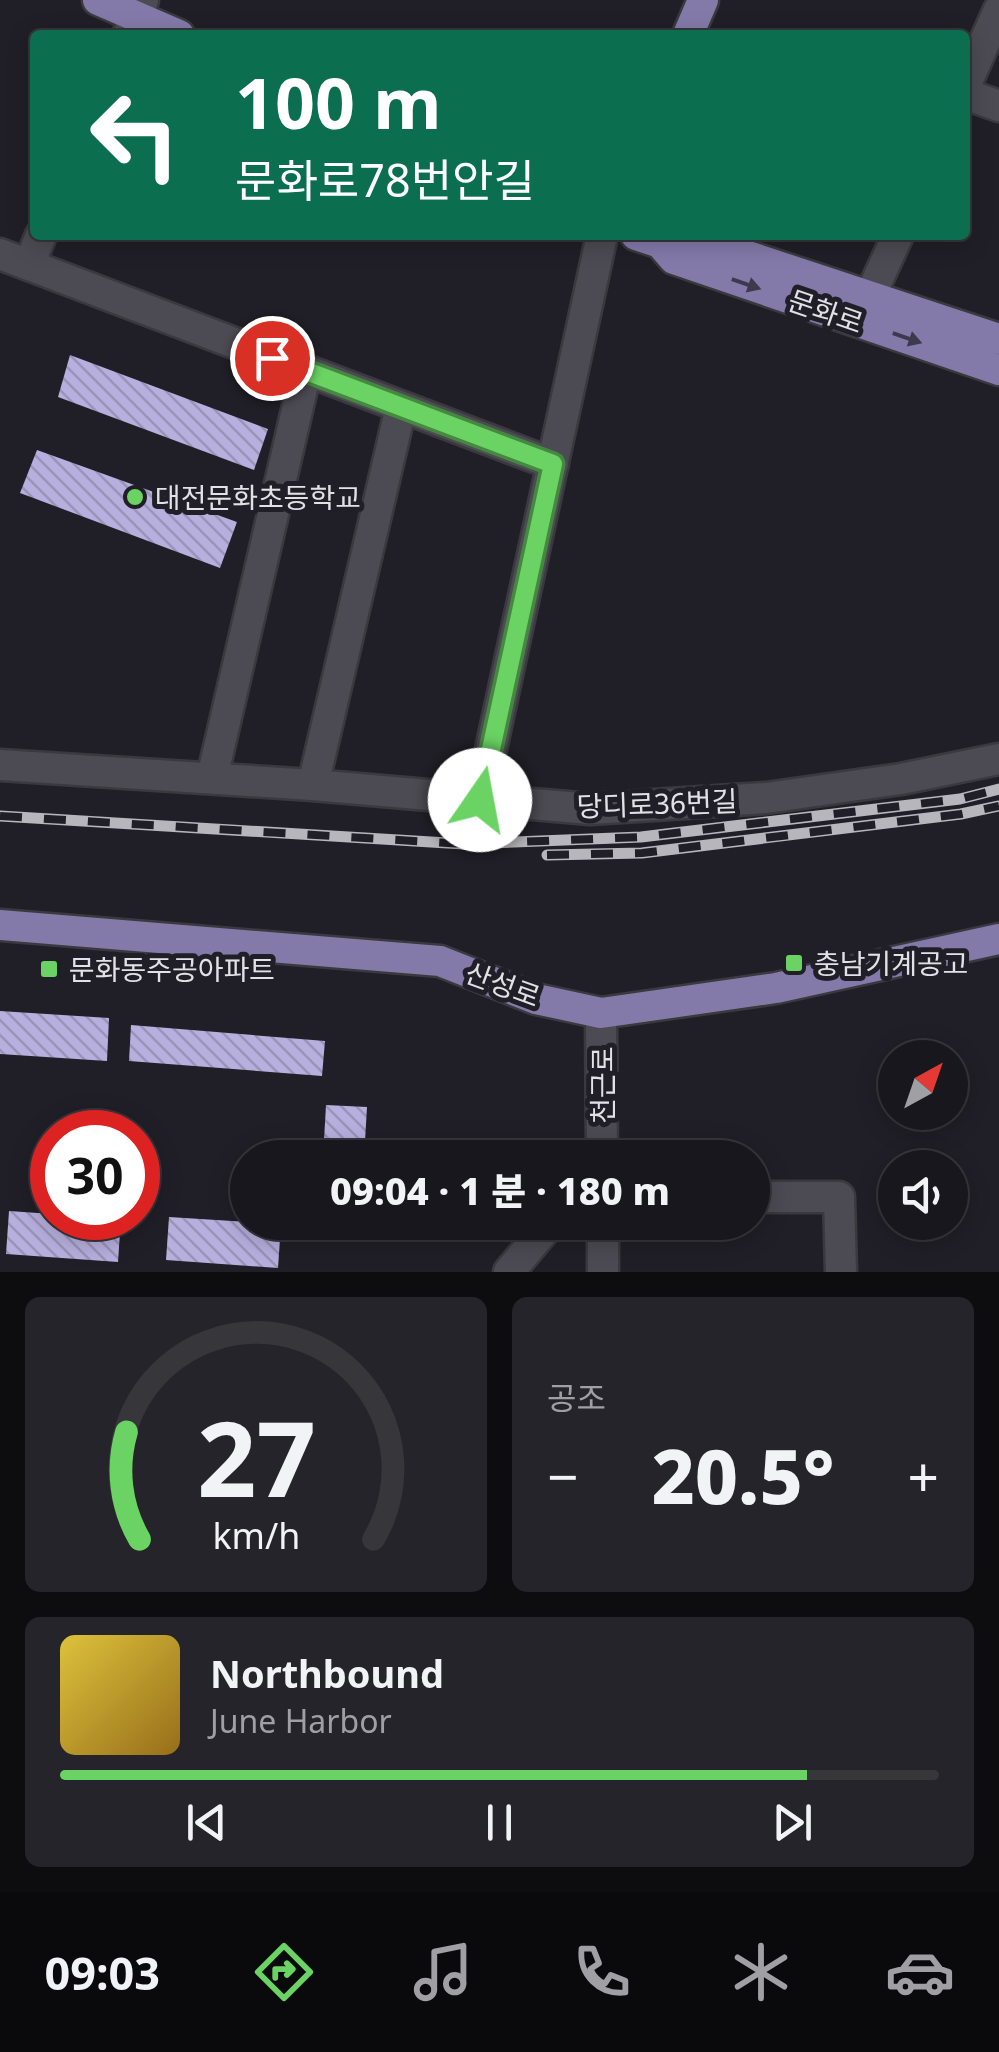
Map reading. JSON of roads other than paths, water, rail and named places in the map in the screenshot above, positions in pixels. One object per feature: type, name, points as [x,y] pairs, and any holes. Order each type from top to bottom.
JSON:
[{"type":"main road","points":[[98,0],[166,30]]},
{"type":"main road","points":[[690,30],[703,0]]},
{"type":"main road","name":"문화로","points":[[666,240],[674,259],[999,370]]},
{"type":"main road","name":"문화로","points":[[675,240],[870,296],[999,339]]},
{"type":"main road","points":[[939,319],[999,328]]},
{"type":"main road","points":[[953,354],[999,380]]},
{"type":"main road","name":"산성로","points":[[0,926],[440,961],[536,998],[601,1013],[776,988],[999,939]]},
{"type":"street","points":[[970,75],[999,10]]},
{"type":"street","points":[[970,96],[999,106]]},
{"type":"street","points":[[36,240],[14,259],[553,464]]},
{"type":"street","points":[[480,800],[601,240]]},
{"type":"street","points":[[870,296],[896,240]]},
{"type":"street","points":[[212,778],[306,371]]},
{"type":"street","points":[[313,784],[401,407]]},
{"type":"street","name":"당디로36번길","points":[[0,765],[313,784],[590,809],[766,798],[901,779],[999,759]]},
{"type":"street","name":"천근로","points":[[601,1013],[602,1140]]},
{"type":"street","points":[[770,1196],[839,1197],[841,1272]]},
{"type":"street","points":[[509,1272],[537,1240]]},
{"type":"street","points":[[603,1240],[603,1272]]},
{"type":"railway","points":[[0,816],[464,844],[641,837],[960,799],[999,789]]},
{"type":"railway","points":[[547,855],[642,853],[999,806]]},
{"type":"place","name":"대전문화초등학교","points":[[135,497]]},
{"type":"place","name":"충남기계공고","points":[[794,963]]},
{"type":"place","name":"문화동주공아파트","points":[[49,969]]}]
